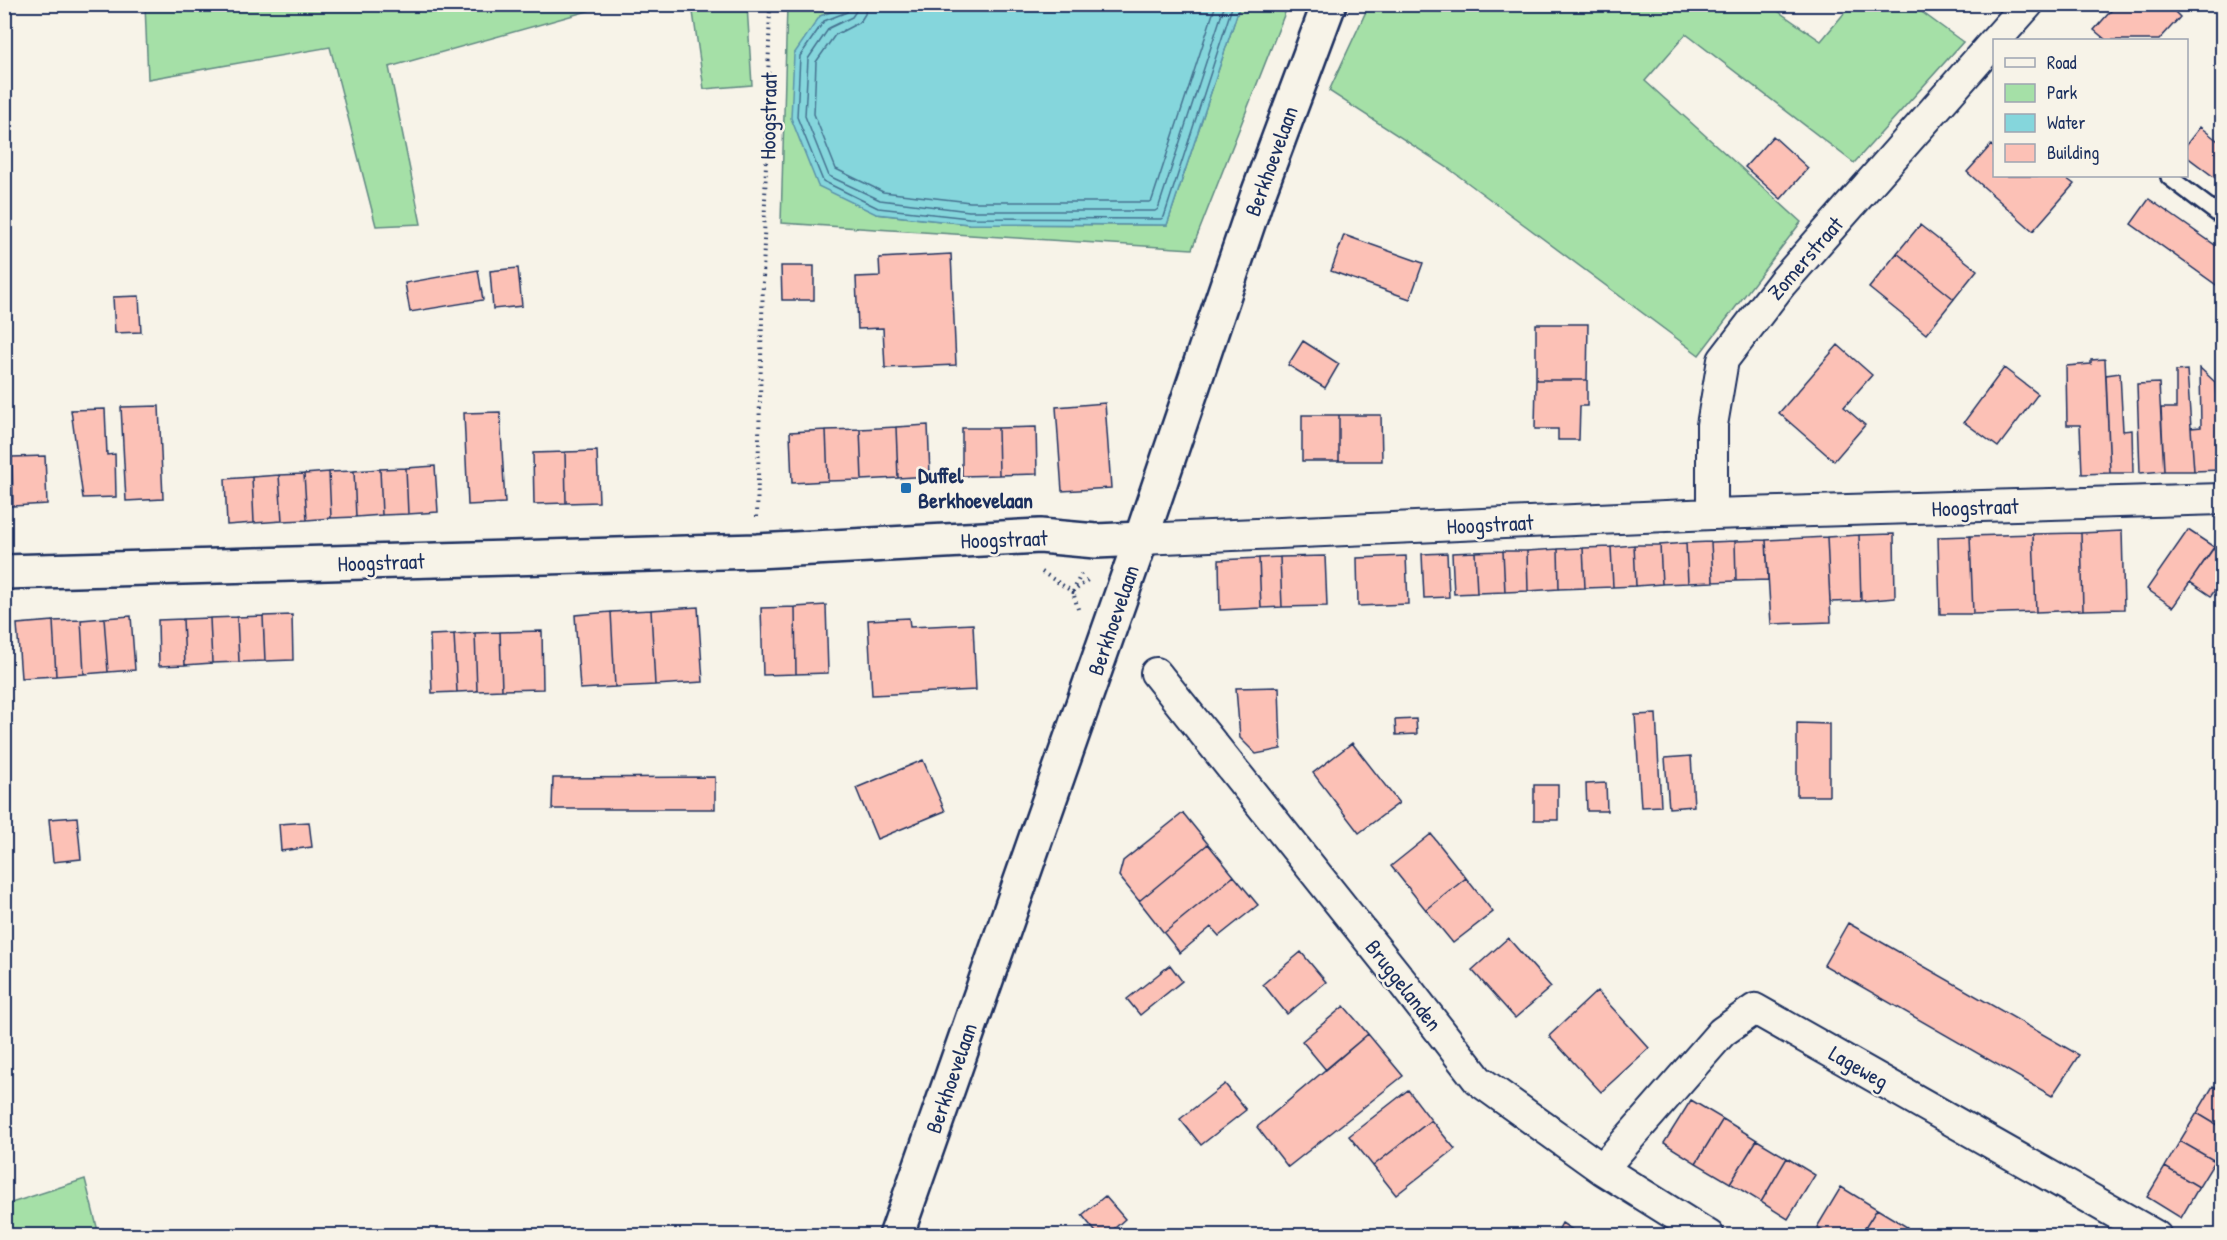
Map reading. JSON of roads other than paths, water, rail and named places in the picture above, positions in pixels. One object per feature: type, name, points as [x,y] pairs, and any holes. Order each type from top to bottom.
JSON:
[{"type":"main road","name":"Berkhoevelaan","points":[[896,1236],[1141,539],[1257,197],[1329,4]]},
{"type":"main road","name":"Hoogstraat","points":[[4,572],[757,551],[1041,536],[1096,541],[1141,539]]},
{"type":"street","name":"Zomerstraat","points":[[1997,39],[2028,4]]},
{"type":"street","name":"Zomerstraat","points":[[1713,514],[1712,425],[1723,360],[1782,283],[1993,43]]},
{"type":"street","name":"Hoogstraat","points":[[1141,539],[1713,514],[2223,500]]},
{"type":"street","name":"Bruggelanden","points":[[1156,673],[1478,1080],[1602,1168],[1709,1236]]},
{"type":"street","name":"Lageweg","points":[[1602,1168],[1722,1032],[1755,1009],[2156,1236]]},
{"type":"lane","points":[[2169,177],[2223,217]]},
{"type":"water","points":[[850,5],[1240,5],[1167,225],[969,224],[876,214],[818,186],[791,118],[794,54],[820,16]]},
{"type":"place","name":"Duffel Berkhoevelaan","points":[[906,488]]}]
